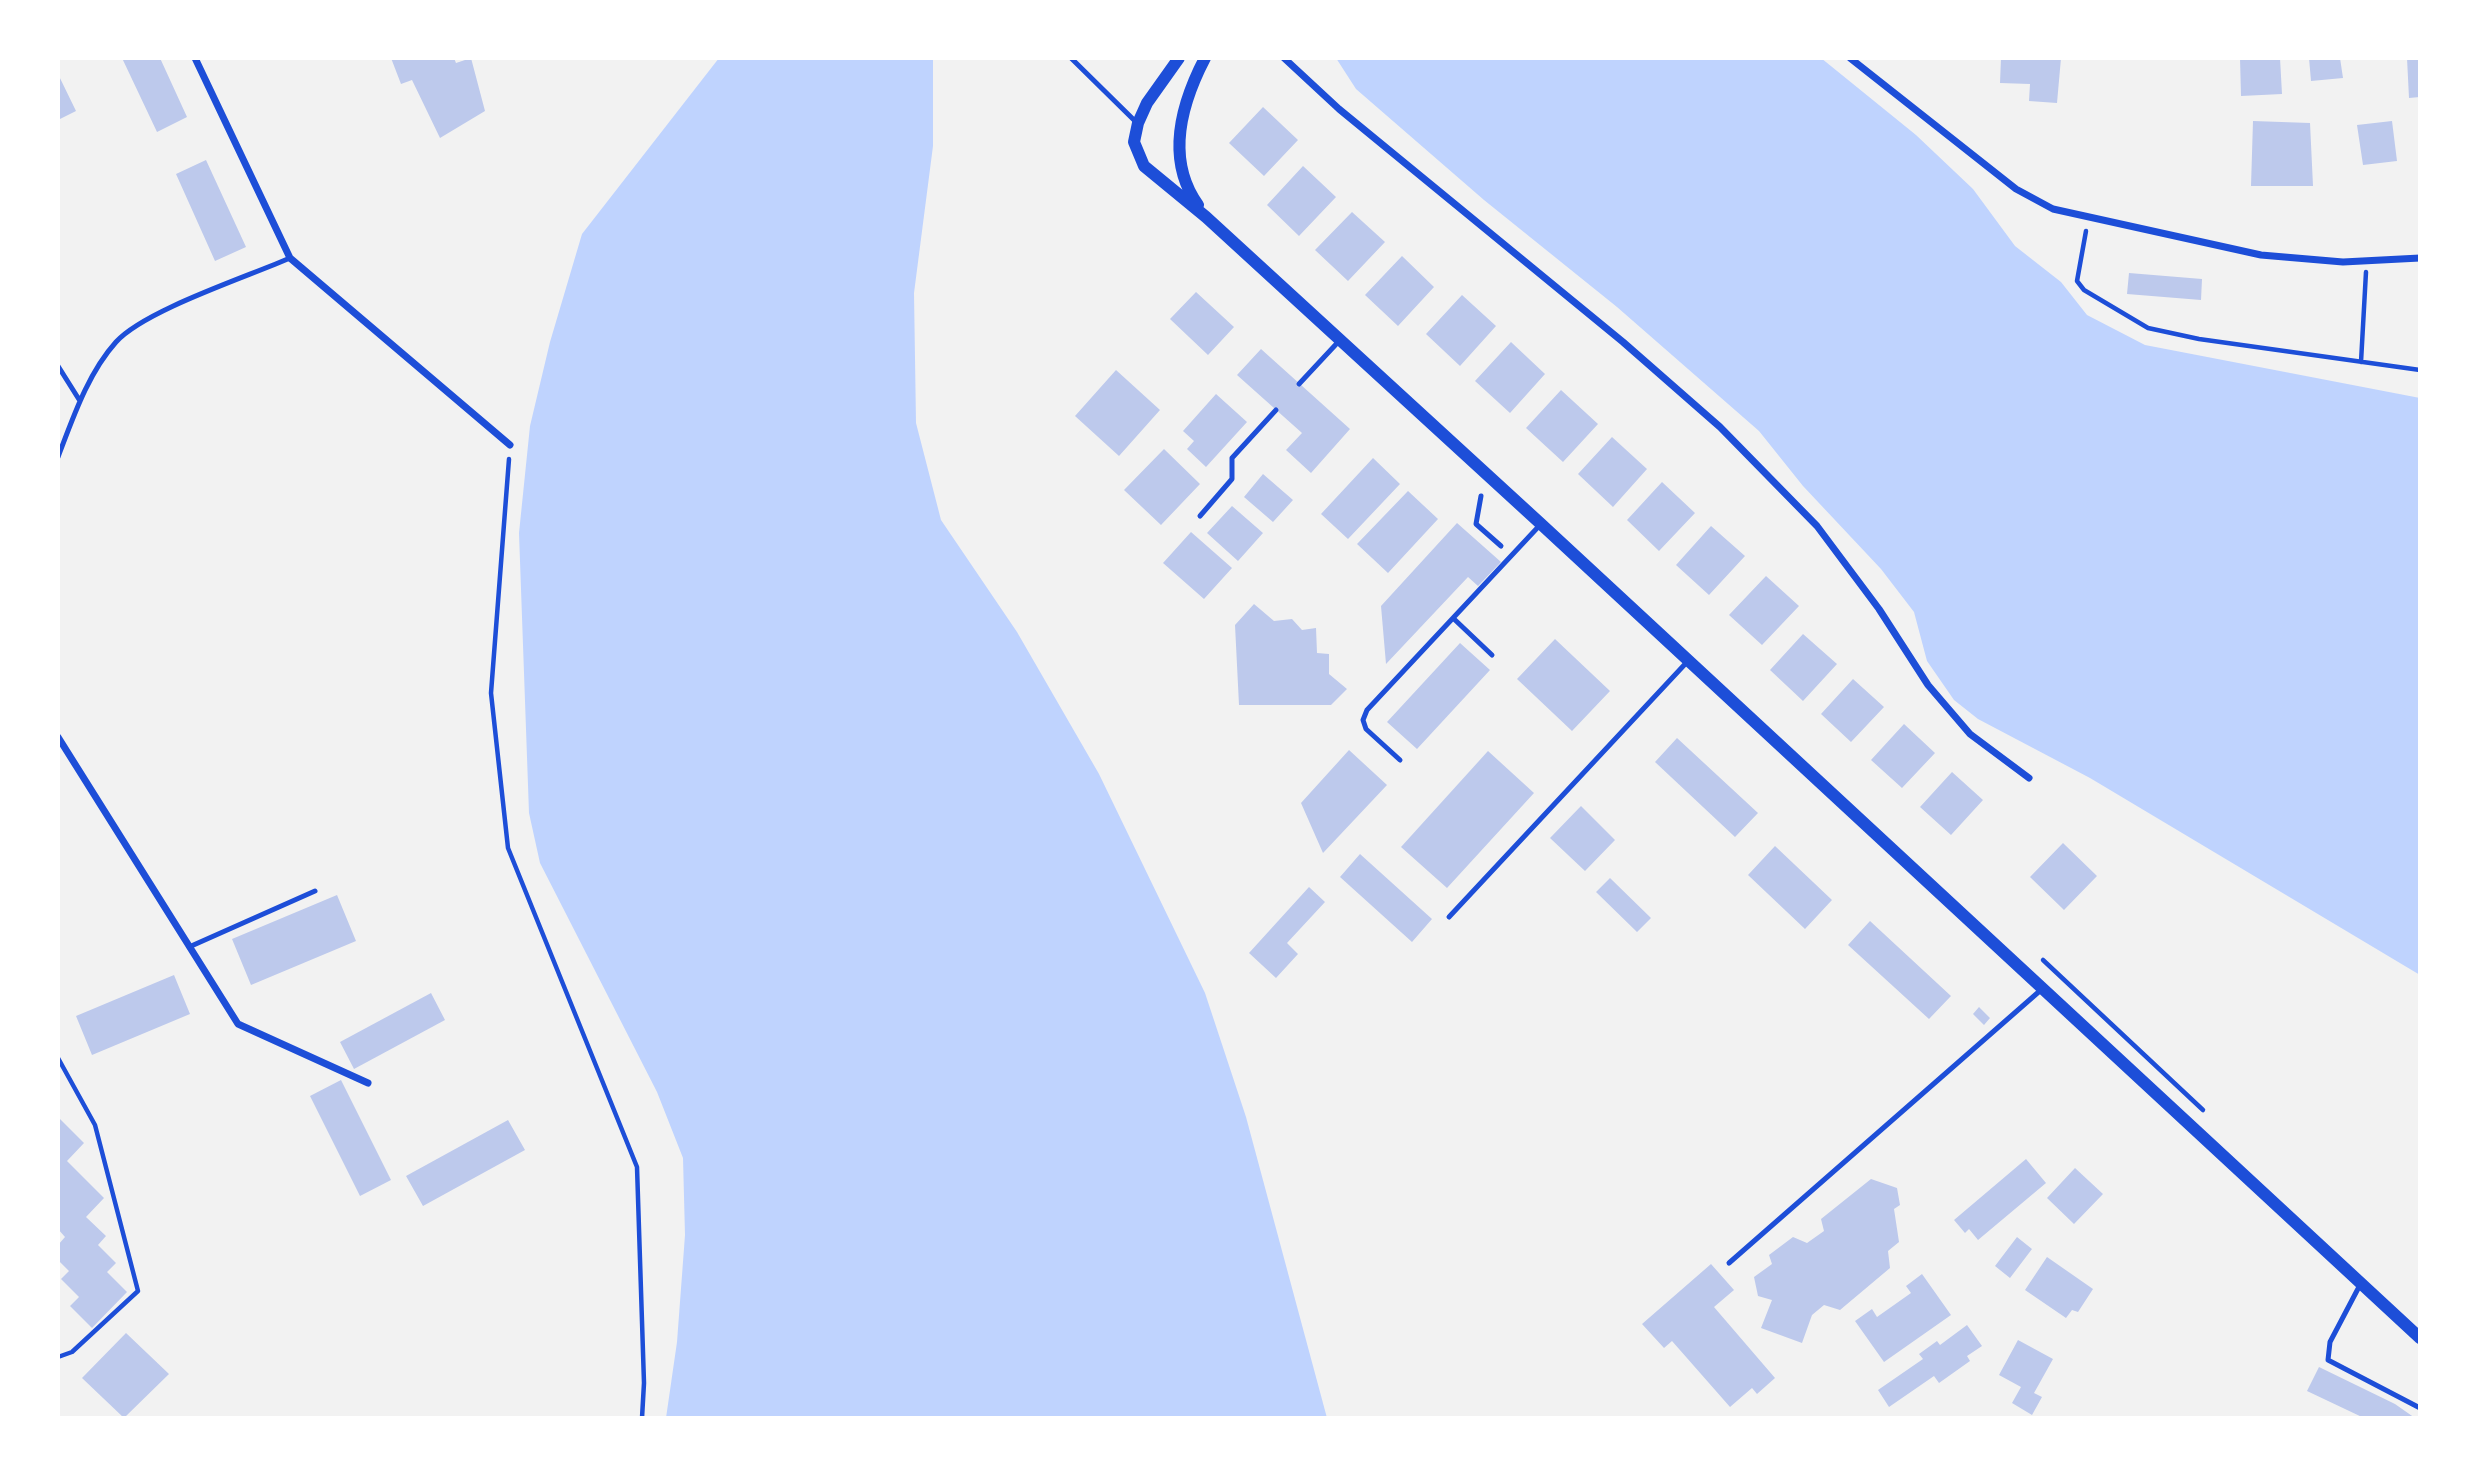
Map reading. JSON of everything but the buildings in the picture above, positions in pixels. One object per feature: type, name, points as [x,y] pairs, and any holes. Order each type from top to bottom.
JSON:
[{"type":"street","points":[[195,58],[290,258],[510,445]]},
{"type":"street","points":[[1179,58],[1147,103],[1138,124],[1134,142],[1144,166],[1206,217],[1541,524],[2420,1338]]},
{"type":"street","points":[[1205,58],[1185,98],[1179,153],[1190,194],[1206,217]]},
{"type":"street","points":[[1284,58],[1339,109],[1623,342],[1720,428],[1817,526],[1879,609],[1928,685],[1970,734],[2029,778]]},
{"type":"street","points":[[1850,58],[2016,189],[2053,209],[2261,255],[2366,261],[2420,258]]},
{"type":"street","points":[[58,737],[237,1024],[368,1083]]},
{"type":"lane","points":[[1071,58],[1138,124]]},
{"type":"lane","points":[[58,457],[80,401],[115,343],[137,323],[290,258]]},
{"type":"lane","points":[[1299,384],[1340,340]]},
{"type":"lane","points":[[58,366],[80,401]]},
{"type":"lane","points":[[1200,516],[1232,479],[1232,458],[1276,410]]},
{"type":"lane","points":[[1481,496],[1476,524],[1501,545]]},
{"type":"lane","points":[[1400,760],[1366,729],[1363,720],[1367,710],[1541,524]]},
{"type":"lane","points":[[1453,618],[1492,655]]},
{"type":"lane","points":[[1449,917],[1689,660]]},
{"type":"lane","points":[[189,947],[315,891]]},
{"type":"lane","points":[[1729,1263],[2044,987]]},
{"type":"lane","points":[[2361,1283],[2330,1342],[2328,1360],[2420,1408]]},
{"type":"path","points":[[2087,216],[2077,281],[2084,290],[2148,328],[2199,340],[2420,370]]},
{"type":"path","points":[[2361,362],[2366,261]]},
{"type":"path","points":[[510,445],[491,693],[508,848],[637,1167],[644,1383],[642,1418]]},
{"type":"path","points":[[58,1058],[95,1125],[138,1291],[72,1352],[58,1357]]},
{"type":"water","points":[[719,58],[933,58],[933,146],[914,293],[916,423],[941,520],[1017,632],[1099,774],[1205,993],[1246,1117],[1327,1418],[666,1418],[677,1342],[685,1235],[683,1158],[657,1092],[540,863],[529,813],[519,533],[530,426],[550,342],[582,234]]},
{"type":"water","points":[[1336,58],[1821,58],[1916,135],[1973,189],[2015,246],[2061,282],[2087,315],[2145,345],[2420,398],[2420,975],[2090,778],[1978,719],[1954,700],[1927,661],[1914,612],[1881,569],[1803,486],[1759,431],[1617,307],[1484,200],[1356,89]]}]
